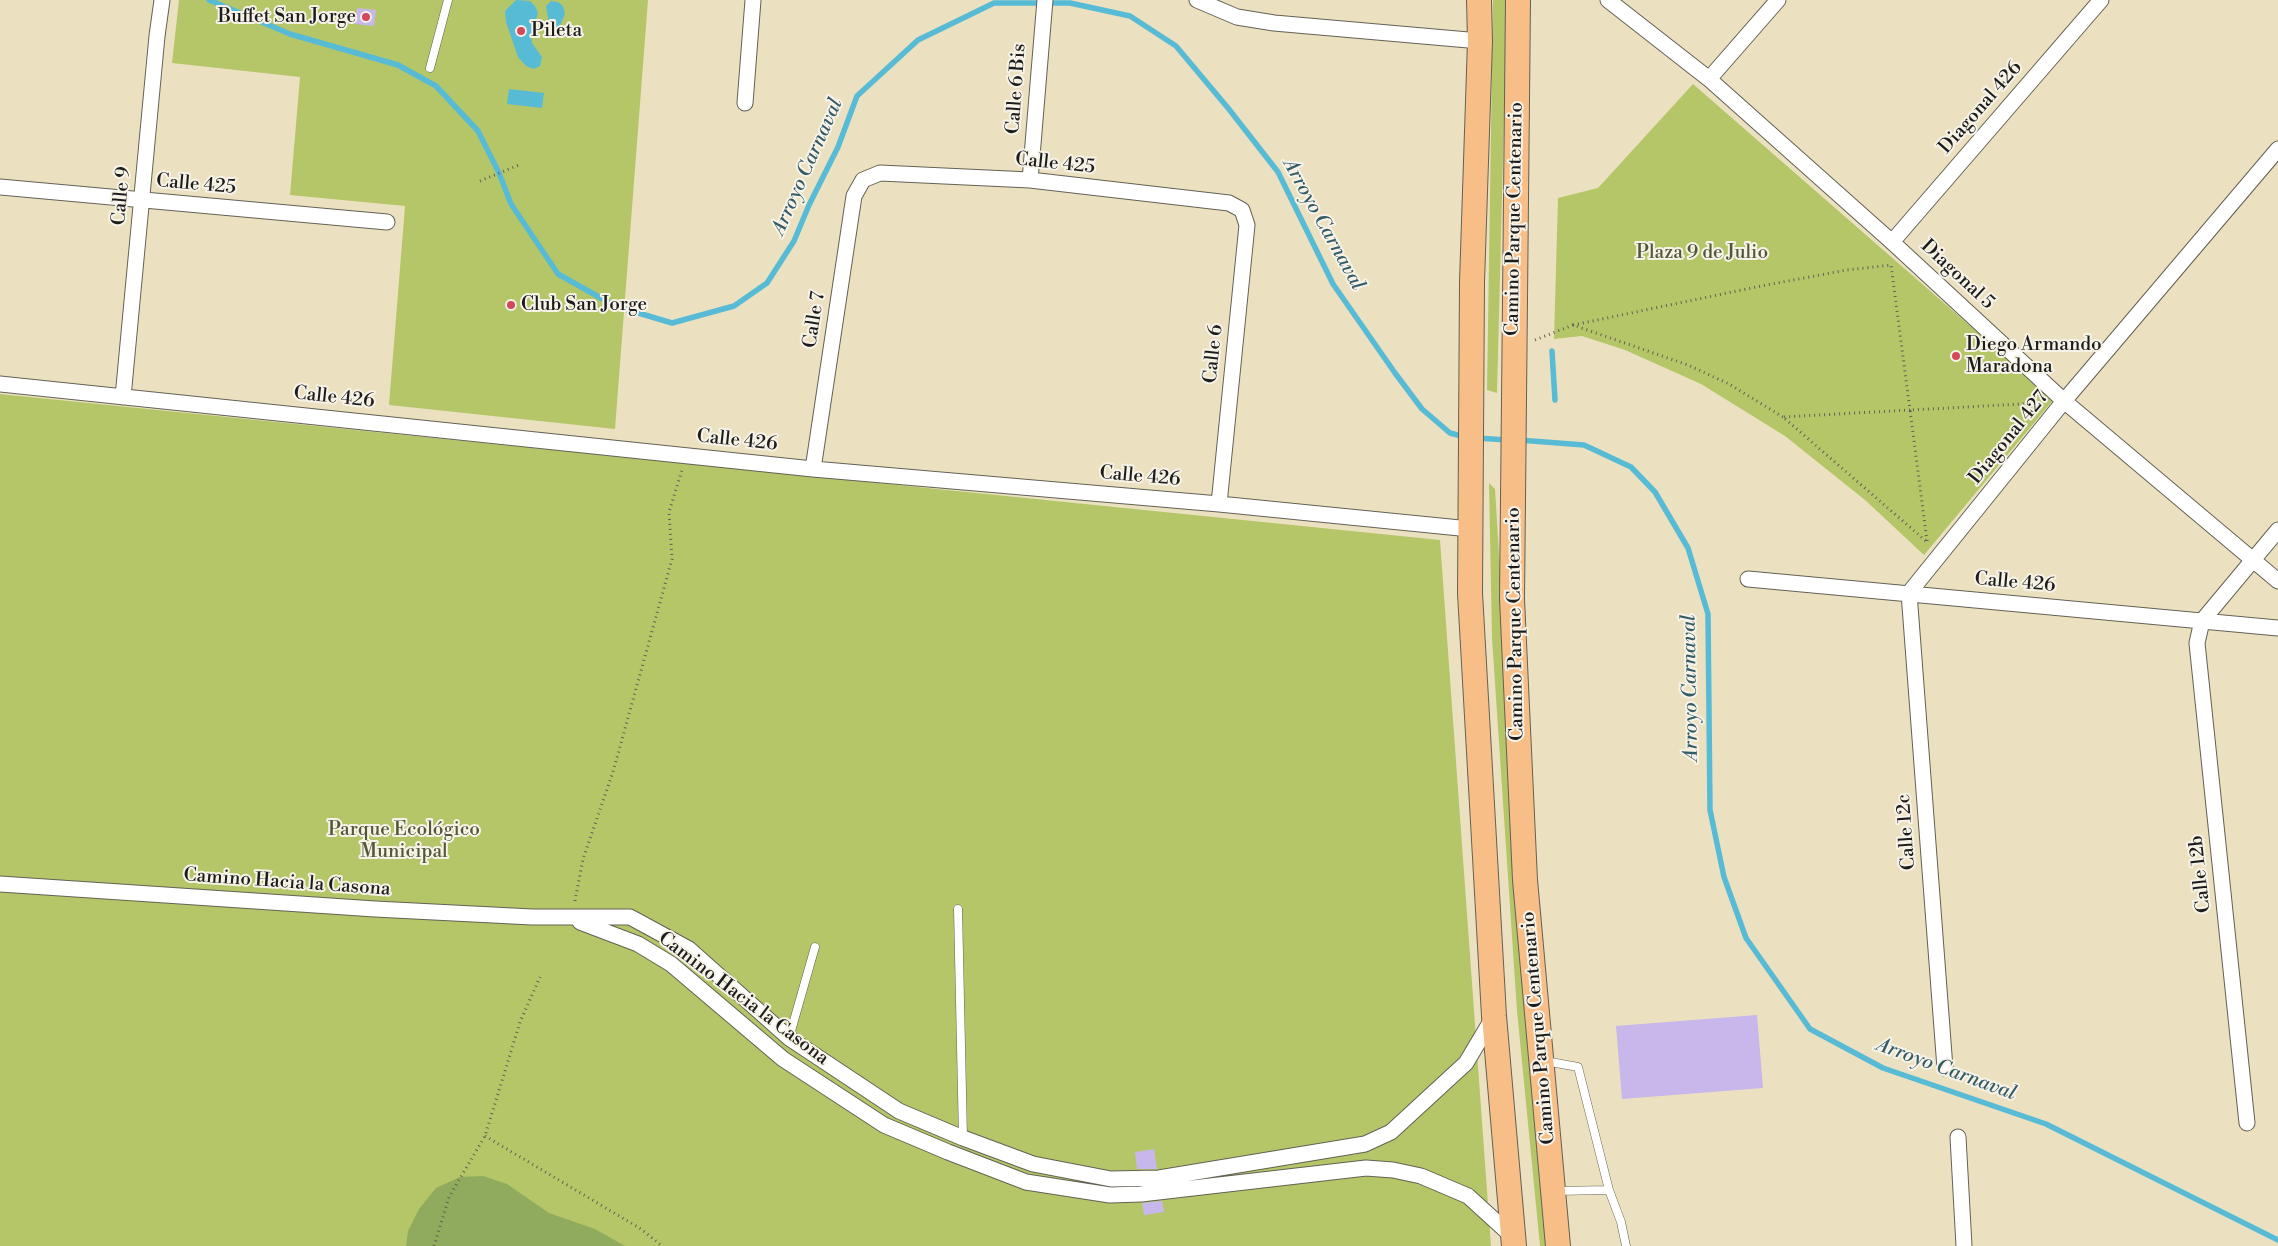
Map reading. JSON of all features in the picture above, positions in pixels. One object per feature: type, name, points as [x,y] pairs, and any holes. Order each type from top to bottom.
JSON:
[{"type":"main road","name":"Camino Parque Centenario","points":[[1479,0],[1480,42],[1472,272],[1470,593],[1494,1016],[1514,1241]]},
{"type":"main road","name":"Camino Parque Centenario","points":[[1518,0],[1512,599],[1524,861],[1558,1246]]},
{"type":"street","name":"Calle 9","points":[[123,396],[156,36],[162,0]]},
{"type":"street","points":[[745,103],[754,0]]},
{"type":"street","name":"Calle 6 Bis","points":[[1030,180],[1045,0]]},
{"type":"street","points":[[1197,0],[1237,17],[1274,23],[1480,42]]},
{"type":"street","name":"Diagonal 5","points":[[1608,0],[1709,79],[1892,242],[2064,401],[2278,581]]},
{"type":"street","points":[[1709,79],[1778,0]]},
{"type":"street","name":"Diagonal 426","points":[[1892,242],[2101,0]]},
{"type":"street","name":"Diagonal 427","points":[[1909,593],[2064,401],[2278,150]]},
{"type":"street","name":"Calle 425","points":[[863,180],[880,173],[1030,180],[1229,203],[1242,210]]},
{"type":"street","name":"Calle 7","points":[[813,469],[854,196],[863,180]]},
{"type":"street","name":"Calle 425","points":[[0,187],[387,222]]},
{"type":"street","name":"Calle 6","points":[[1219,504],[1247,224],[1242,210]]},
{"type":"street","name":"Calle 426","points":[[0,384],[813,469],[1219,504],[1470,529]]},
{"type":"street","points":[[2202,621],[2278,530]]},
{"type":"street","name":"Calle 426","points":[[1748,579],[2278,628]]},
{"type":"street","name":"Calle 12c","points":[[1909,593],[1945,1068]]},
{"type":"street","name":"Calle 12b","points":[[2202,621],[2197,643],[2247,1123]]},
{"type":"street","name":"Camino Hacia la Casona","points":[[0,884],[375,909],[572,918],[630,918],[660,932],[689,949],[795,1042],[899,1111],[959,1137],[1033,1164],[1111,1179],[1139,1178],[1160,1185]]},
{"type":"street","name":"Camino Hacia la Casona","points":[[572,918],[638,944],[671,964],[792,1064],[884,1125],[1026,1182],[1110,1195],[1141,1194],[1160,1185]]},
{"type":"street","points":[[1160,1185],[1365,1144],[1391,1132],[1466,1062],[1494,1016]]},
{"type":"street","points":[[792,1064],[795,1042]]},
{"type":"street","points":[[948,1152],[959,1137]]},
{"type":"street","points":[[1958,1137],[1964,1246]]},
{"type":"street","points":[[1160,1185],[1366,1168],[1393,1170],[1421,1176],[1468,1196],[1514,1241]]},
{"type":"lane","points":[[430,68],[448,0]]},
{"type":"lane","points":[[958,909],[959,1137]]},
{"type":"lane","points":[[795,1042],[815,947]]},
{"type":"lane","points":[[1542,1060],[1578,1067],[1626,1246]]},
{"type":"lane","points":[[1554,1191],[1610,1190]]},
{"type":"path","points":[[480,181],[519,165]]},
{"type":"path","points":[[1892,242],[1891,265],[1928,542]]},
{"type":"path","points":[[1514,348],[1573,325],[1761,286],[1847,270],[1891,265]]},
{"type":"path","points":[[1891,265],[1898,272]]},
{"type":"path","points":[[1573,325],[1688,365],[1729,384],[1783,417],[1941,553]]},
{"type":"path","points":[[2038,396],[2046,402]]},
{"type":"path","points":[[1783,417],[2046,402]]},
{"type":"path","points":[[2039,410],[2046,402]]},
{"type":"path","points":[[572,918],[583,859],[616,763],[672,559],[669,512],[680,483],[684,455]]},
{"type":"path","points":[[1928,542],[1934,535]]},
{"type":"path","points":[[434,1246],[449,1197],[485,1136],[520,1022],[540,976]]},
{"type":"path","points":[[485,1136],[641,1229],[662,1246]]},
{"type":"green space","name":"Club San Jorge","points":[[179,0],[648,0],[615,429],[389,405],[405,206],[290,195],[300,77],[172,63]]},
{"type":"green space","points":[[1493,0],[1507,0],[1497,393],[1487,390]]},
{"type":"green space","name":"Plaza 9 de Julio","points":[[1693,84],[2054,399],[1924,555],[1865,500],[1785,436],[1701,384],[1625,350],[1582,336],[1554,339],[1558,198],[1598,188]]},
{"type":"green space","name":"Parque Ecológico Municipal","points":[[0,394],[1440,540],[1491,1246],[0,1246]]},
{"type":"green space","points":[[1489,483],[1495,489],[1527,1007],[1548,1246],[1540,1246],[1517,1011],[1492,638]]},
{"type":"green space","points":[[483,1176],[507,1184],[549,1213],[595,1229],[625,1246],[406,1246],[408,1231],[419,1209],[436,1188],[460,1177]]},
{"type":"water","name":"Pileta","points":[[516,0],[530,1],[538,13],[531,35],[532,43],[542,57],[540,66],[534,69],[526,66],[518,57],[506,22],[505,11]]},
{"type":"water","name":"Pileta","points":[[551,1],[558,2],[563,6],[565,14],[559,28],[551,36],[547,34],[545,29],[548,18],[546,6]]},
{"type":"water","name":"Pileta","points":[[509,89],[544,93],[542,108],[507,104]]},
{"type":"building","name":"Buffet San Jorge","points":[[357,8],[376,10],[374,26],[355,24]]},
{"type":"building","points":[[1757,1015],[1763,1088],[1622,1099],[1616,1026]]},
{"type":"building","points":[[1154,1149],[1157,1169],[1137,1169],[1135,1152]]},
{"type":"building","points":[[1162,1201],[1164,1212],[1144,1215],[1142,1203]]},
{"type":"waterway","name":"Arroyo Carnaval","points":[[209,0],[290,34],[398,65],[436,86],[478,131],[499,173],[511,204],[558,274],[615,306],[672,323],[734,306],[767,283],[794,241],[809,205],[838,147],[857,96],[918,40],[994,3],[1070,3],[1130,16],[1176,46],[1228,108],[1278,172],[1333,284],[1395,373],[1422,409],[1450,433],[1465,437]]},
{"type":"waterway","points":[[1552,351],[1555,400]]},
{"type":"waterway","name":"Arroyo Carnaval","points":[[1477,438],[1507,440]]},
{"type":"waterway","name":"Arroyo Carnaval","points":[[1519,440],[1584,445],[1631,467],[1655,492],[1688,548],[1708,614],[1710,810],[1724,877],[1746,938],[1810,1029],[1883,1068],[2046,1124],[2278,1240]]},
{"type":"place","name":"Buffet San Jorge","points":[[366,17]]},
{"type":"place","name":"Pileta","points":[[521,31]]},
{"type":"place","name":"Club San Jorge","points":[[511,305]]},
{"type":"place","name":"Diego Armando Maradona","points":[[1956,356]]}]
